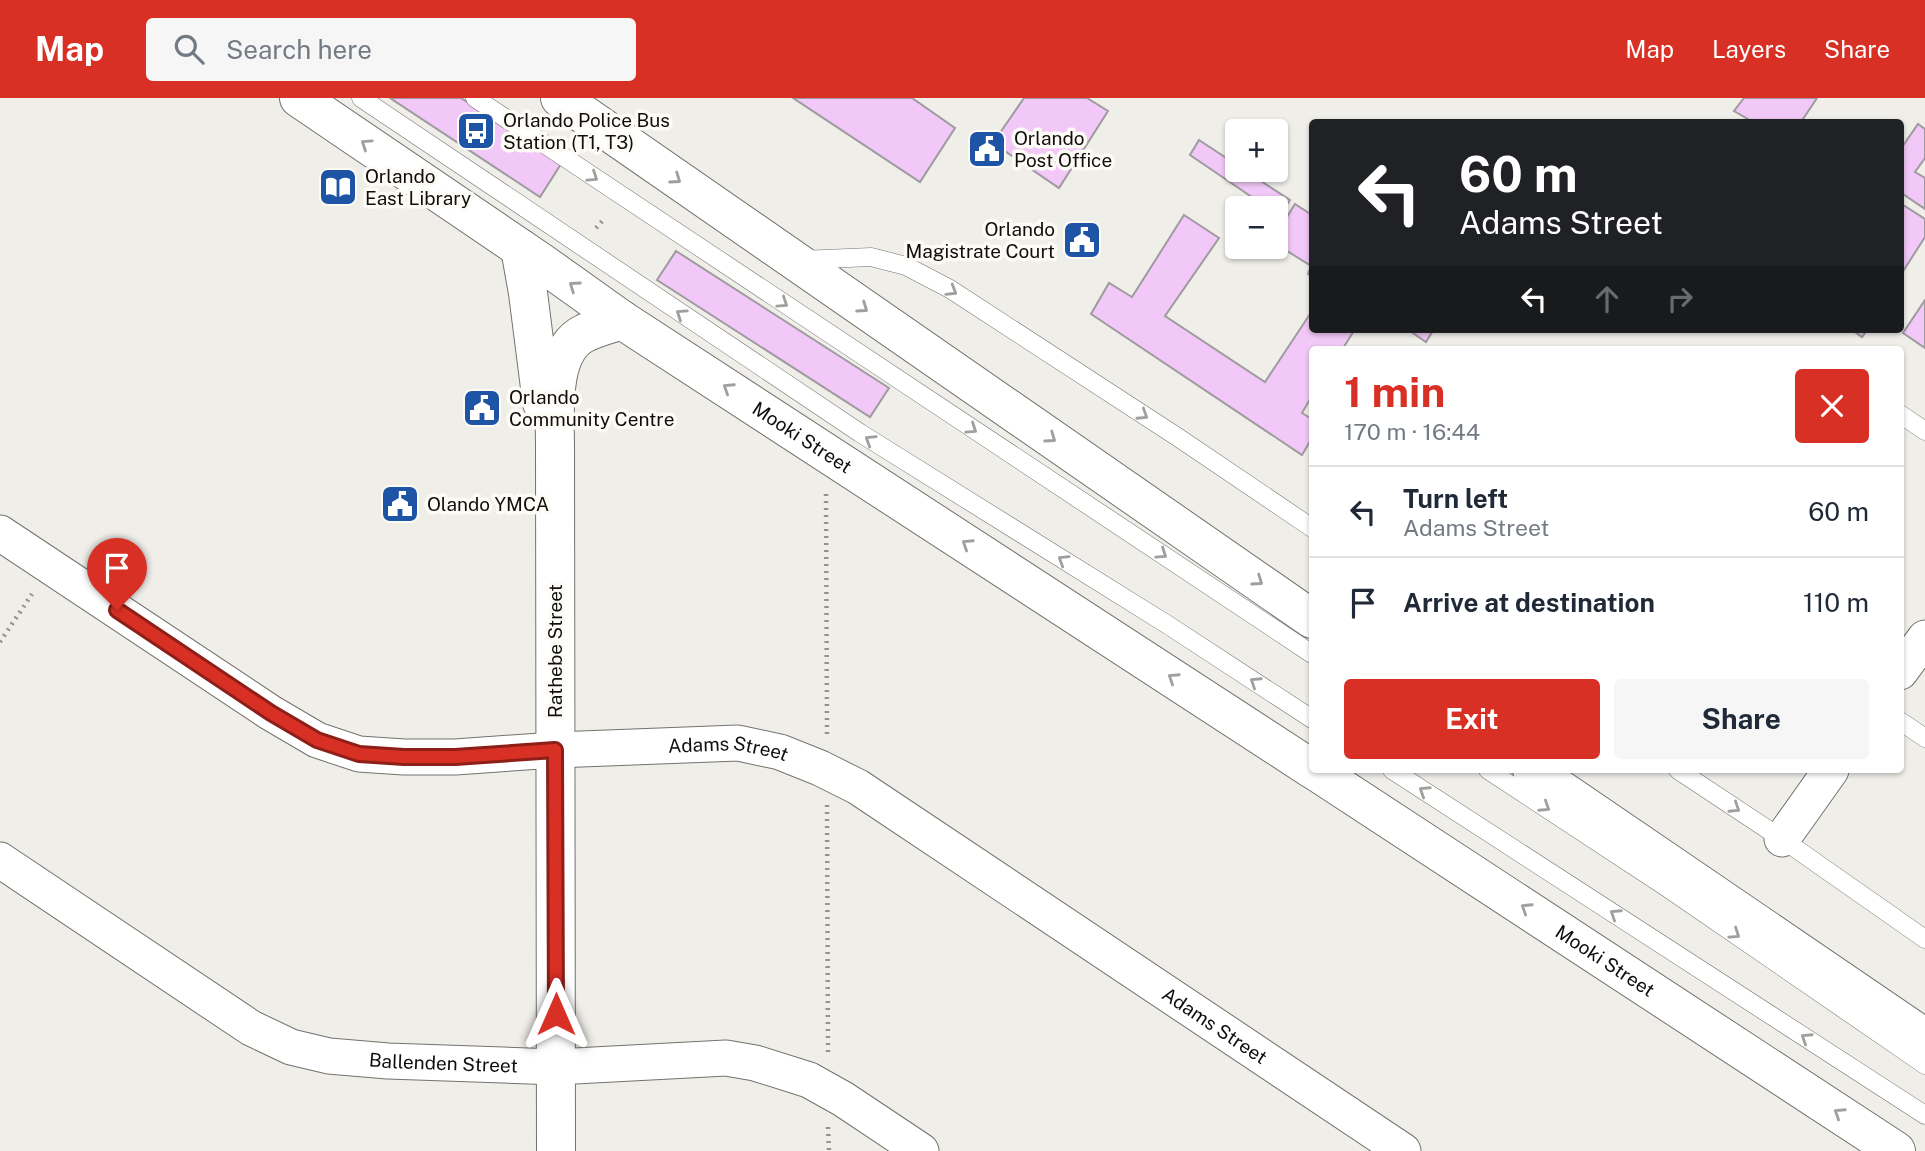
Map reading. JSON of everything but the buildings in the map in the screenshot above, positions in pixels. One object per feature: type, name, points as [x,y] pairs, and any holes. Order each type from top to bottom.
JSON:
[{"type":"main road","name":"Mooki Street","points":[[299,98],[622,320],[1309,766]]},
{"type":"main road","points":[[562,99],[1309,616]]},
{"type":"main road","name":"Rathebe Street","points":[[520,248],[542,404],[555,446]]},
{"type":"main road","name":"Rathebe Street","points":[[556,1151],[556,386],[561,364],[576,339],[585,333],[622,320]]},
{"type":"main road","name":"Mooki Street","points":[[1319,773],[1896,1151]]},
{"type":"main road","points":[[1536,773],[1925,1038]]},
{"type":"street","name":"Adams Street","points":[[0,533],[271,713],[317,740],[359,754],[455,757],[738,743],[780,752],[820,768],[858,787],[1403,1151]]},
{"type":"street","points":[[1904,667],[1925,638]]},
{"type":"street","points":[[1782,839],[1829,773]]},
{"type":"street","name":"Ballenden Street","points":[[0,860],[251,1028],[290,1047],[329,1056],[388,1061],[556,1067],[726,1058],[755,1063],[809,1080],[843,1099],[921,1151]]},
{"type":"lane","name":"Mooki Street","points":[[361,98],[860,433],[1168,625],[1309,717]]},
{"type":"lane","points":[[475,98],[1309,652]]},
{"type":"lane","points":[[794,260],[871,257],[906,266],[950,289],[1309,526]]},
{"type":"lane","points":[[1904,417],[1925,431]]},
{"type":"lane","points":[[1904,724],[1925,738]]},
{"type":"lane","points":[[1397,773],[1925,1115]]},
{"type":"lane","points":[[1493,773],[1666,887],[1925,1065]]},
{"type":"lane","points":[[1683,773],[1925,939]]},
{"type":"path","points":[[596,228],[605,218]]},
{"type":"path","points":[[0,642],[50,566]]},
{"type":"place","name":"Orlando Police Bus Station (T1, T3)","points":[[476,131]]},
{"type":"place","name":"Orlando Post Office","points":[[987,149]]},
{"type":"place","name":"Orlando East Library","points":[[338,187]]},
{"type":"place","name":"Orlando Magistrate Court","points":[[1082,240]]},
{"type":"place","name":"Orlando Community Centre","points":[[482,408]]},
{"type":"place","name":"Olando YMCA","points":[[400,504]]},
{"type":"route","points":[[117,610],[271,713],[317,740],[359,754],[455,757],[555,750],[556,1014]]}]
